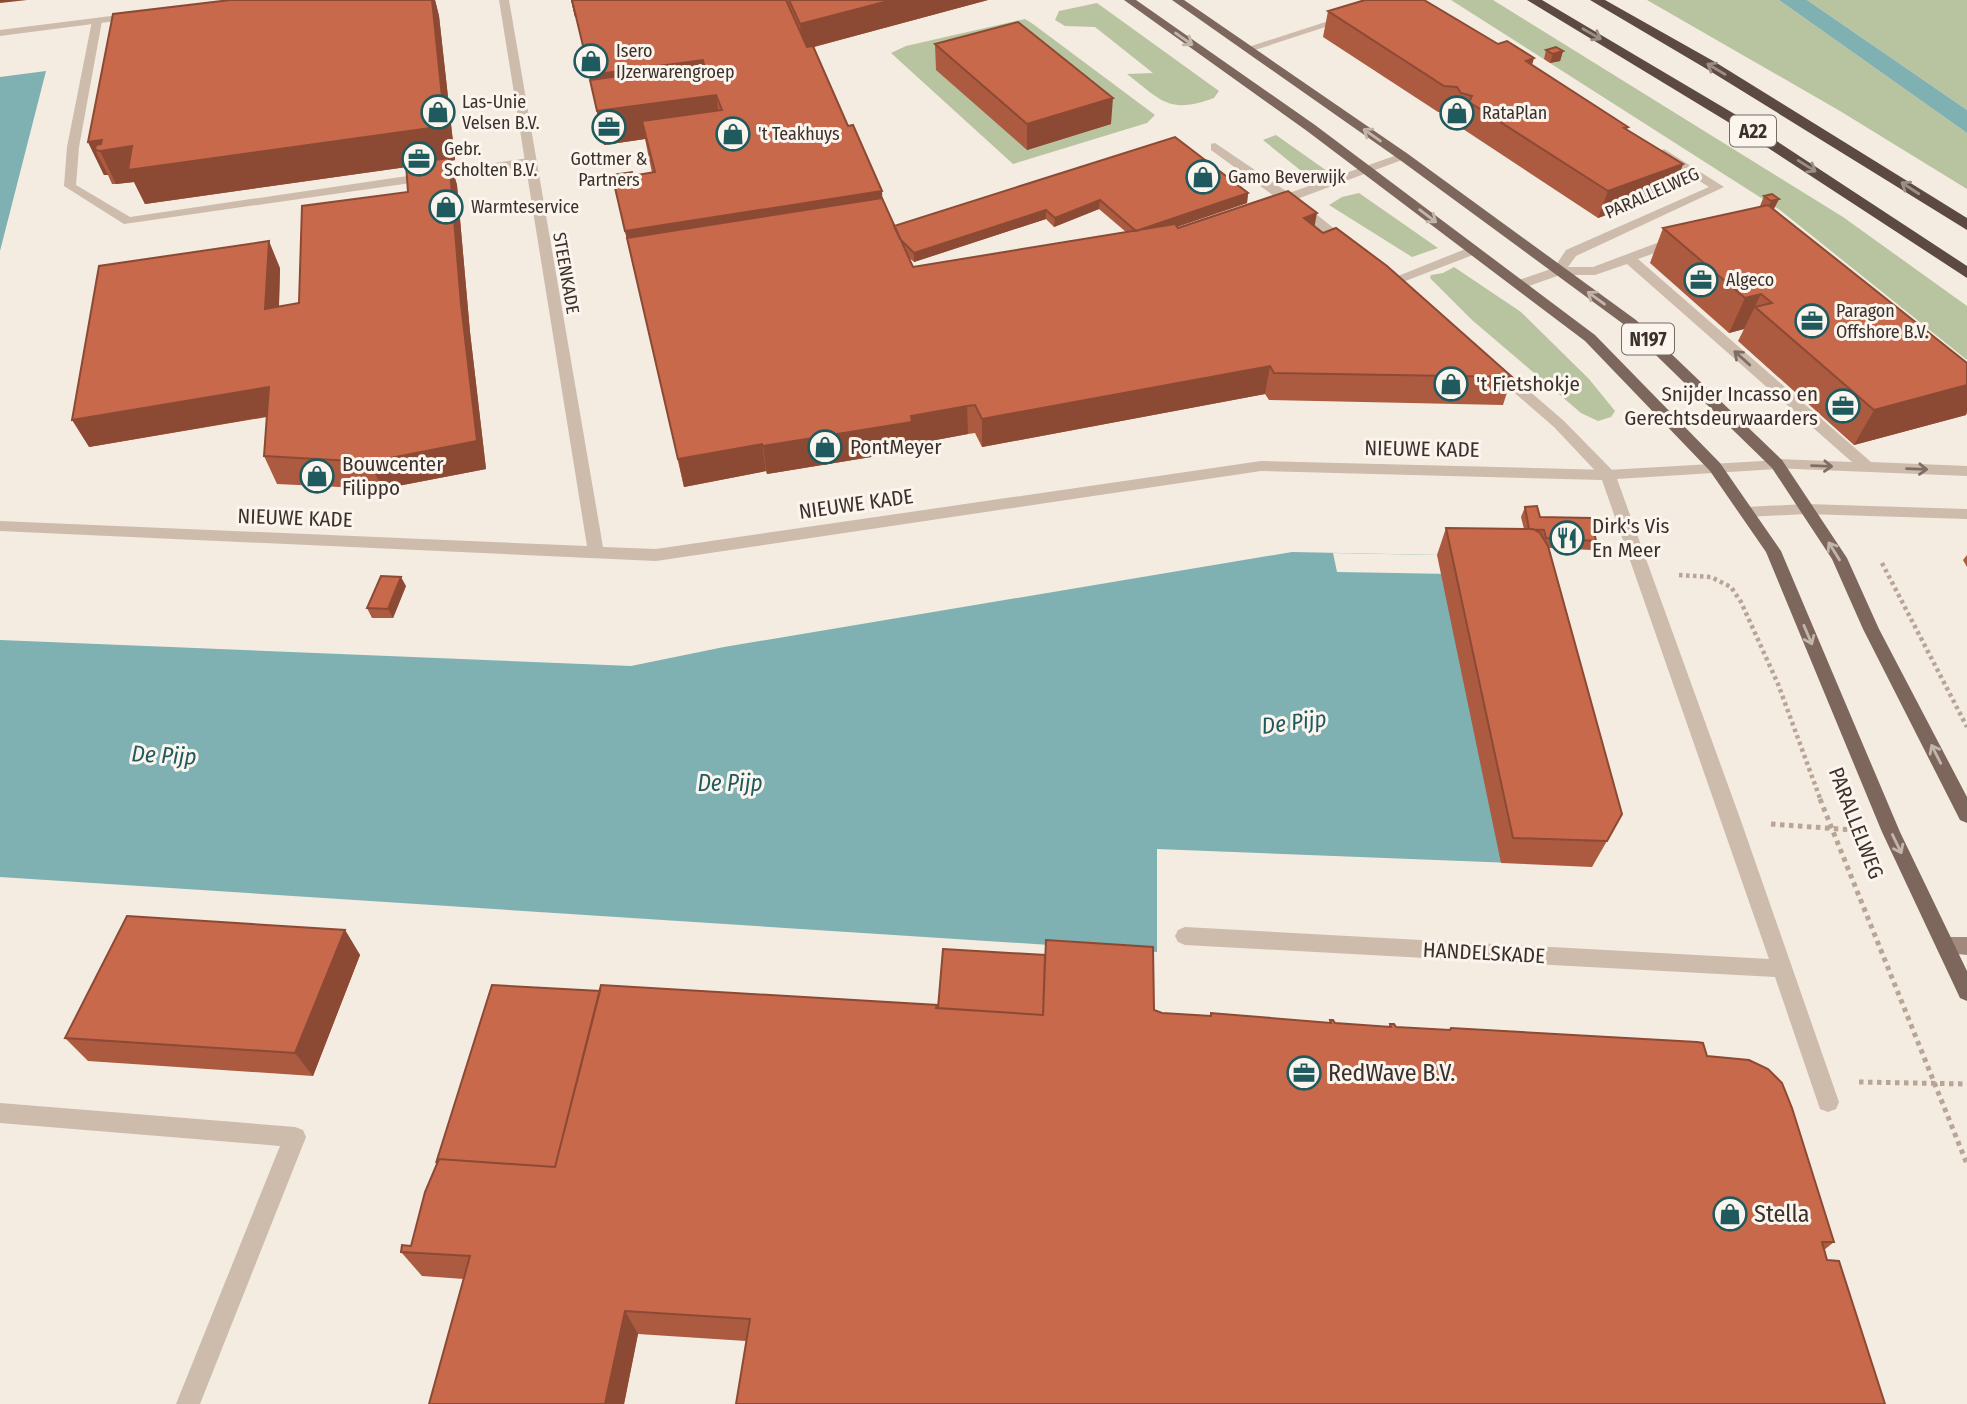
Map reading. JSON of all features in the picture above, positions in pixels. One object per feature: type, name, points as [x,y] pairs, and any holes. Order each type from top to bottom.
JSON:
[{"type":"highway","name":"A22","points":[[1533,0],[1738,122],[1967,273]]},
{"type":"highway","name":"A22","points":[[1596,0],[1732,79],[1967,225]]},
{"type":"main road","name":"PARALLELWEG","points":[[1129,0],[1366,170],[1590,338],[1715,467],[1773,551],[1891,832],[1957,946],[1967,992]]},
{"type":"main road","name":"N197","points":[[1177,0],[1404,157],[1631,323],[1777,464],[1839,558],[1871,629],[1967,815]]},
{"type":"street","name":"STEENKADE","points":[[504,0],[596,552]]},
{"type":"street","points":[[0,33],[152,14]]},
{"type":"street","points":[[1248,49],[1355,16]]},
{"type":"street","points":[[97,21],[73,147],[71,186],[128,221],[529,162]]},
{"type":"street","name":"PARALLELWEG","points":[[1559,271],[1572,253],[1717,187],[1649,144]]},
{"type":"street","points":[[1215,147],[1288,198],[1359,257]]},
{"type":"street","points":[[1288,198],[1404,157]]},
{"type":"street","points":[[1521,284],[1559,271],[1595,271],[1686,237]]},
{"type":"street","points":[[1390,282],[1473,250]]},
{"type":"street","points":[[1628,258],[1867,467]]},
{"type":"street","points":[[1482,356],[1559,424],[1608,475],[1732,821],[1828,1101]]},
{"type":"street","points":[[1715,467],[1777,464],[1967,471]]},
{"type":"street","name":"NIEUWE KADE","points":[[0,526],[656,555],[1261,466],[1608,475],[1715,467]]},
{"type":"street","points":[[1746,512],[1806,509],[1967,514]]},
{"type":"street","name":"HANDELSKADE","points":[[1185,936],[1783,970]]},
{"type":"street","points":[[0,1113],[295,1137],[188,1404]]},
{"type":"path","name":"PARALLELWEG","points":[[1642,572],[1712,577],[1731,587],[1741,602],[1778,684],[1831,829],[1967,1164]]},
{"type":"path","points":[[1732,821],[1831,829]]},
{"type":"path","points":[[1821,1080],[1967,1084]]},
{"type":"green space","points":[[1451,0],[1493,0],[1843,217],[1967,306],[1967,360],[1780,210]]},
{"type":"green space","points":[[1647,0],[1779,0],[1967,133],[1967,189],[1840,111]]},
{"type":"green space","points":[[1807,0],[1967,0],[1967,110]]},
{"type":"green space","points":[[1097,3],[1219,91],[1214,98],[1199,103],[1176,105],[1158,98],[1127,74],[1153,73],[1095,27],[1065,26],[1055,20],[1059,11]]},
{"type":"green space","points":[[1025,19],[1155,115],[1147,123],[1013,164],[891,53],[906,46]]},
{"type":"green space","points":[[1276,135],[1327,171],[1317,179],[1310,178],[1263,140]]},
{"type":"green space","points":[[1359,193],[1438,248],[1412,257],[1329,205],[1342,197]]},
{"type":"green space","points":[[1454,267],[1521,312],[1589,379],[1615,411],[1611,417],[1598,421],[1581,413],[1472,320],[1430,278],[1431,275]]},
{"type":"water","points":[[1779,0],[1807,0],[1967,110],[1967,133]]},
{"type":"water","points":[[46,71],[0,251],[0,77]]},
{"type":"water","name":"De Pijp","points":[[1292,552],[1539,557],[1609,838],[1592,866],[1157,849],[1157,952],[0,877],[0,640],[631,666],[724,647]]},
{"type":"pier","points":[[1333,553],[1539,557],[1451,574],[1337,572]]},
{"type":"building","points":[[230,0],[432,0],[445,126],[128,170],[132,146],[95,150],[102,140],[88,142],[113,14]]},
{"type":"building","points":[[572,0],[786,0],[807,47],[813,46],[848,126],[853,125],[882,191],[625,231],[613,179],[655,172],[642,121],[722,110],[716,95],[597,111],[590,80],[704,65],[703,60],[590,75]]},
{"type":"building","points":[[789,0],[892,0],[800,24]]},
{"type":"building","points":[[1365,0],[1424,0],[1498,44],[1507,41],[1534,58],[1526,61],[1628,127],[1624,128],[1683,164],[1608,191],[1469,102],[1472,96],[1461,93],[1457,87],[1444,86],[1328,11]]},
{"type":"building","points":[[1018,22],[1113,98],[1027,124],[935,44]]},
{"type":"building","points":[[1556,47],[1563,51],[1553,54],[1546,50]]},
{"type":"building","points":[[1175,137],[1248,193],[1136,231],[1100,200],[1055,218],[1046,210],[914,253],[900,239],[894,226]]},
{"type":"building","points":[[449,158],[461,304],[477,441],[370,462],[264,456],[269,387],[72,420],[99,266],[269,241],[265,309],[299,303],[302,206],[408,192],[406,164]]},
{"type":"building","points":[[632,172],[633,176],[613,179],[612,175]]},
{"type":"building","points":[[1288,191],[1317,213],[1304,218],[1323,233],[1336,228],[1387,266],[1512,377],[1274,373],[1270,366],[982,419],[975,405],[967,406],[911,416],[912,422],[678,459],[627,238],[882,198],[913,267],[1175,224],[1178,228]]},
{"type":"building","points":[[1772,194],[1779,199],[1771,201],[1764,196]]},
{"type":"building","points":[[1768,205],[1967,363],[1967,385],[1874,410],[1755,307],[1772,303],[1761,294],[1745,298],[1663,228]]},
{"type":"building","points":[[1537,506],[1540,517],[1591,518],[1596,541],[1546,538],[1544,530],[1529,529],[1525,507]]},
{"type":"building","points":[[1446,528],[1533,529],[1540,533],[1548,546],[1622,814],[1607,841],[1513,838]]},
{"type":"building","points":[[381,576],[401,577],[388,609],[367,608]]},
{"type":"building","points":[[127,916],[345,930],[295,1053],[65,1038]]},
{"type":"building","points":[[1046,940],[1153,947],[1154,1010],[1162,1013],[1211,1016],[1211,1013],[1331,1023],[1330,1020],[1333,1020],[1335,1023],[1391,1027],[1390,1024],[1396,1027],[1697,1042],[1703,1043],[1707,1056],[1749,1060],[1768,1069],[1782,1083],[1792,1108],[1834,1242],[1822,1242],[1827,1260],[1839,1261],[1885,1404],[736,1404],[750,1319],[625,1311],[605,1404],[429,1404],[470,1256],[401,1252],[402,1245],[411,1246],[425,1192],[439,1159],[555,1167],[601,985],[937,1005],[936,1008],[1043,1015]]},
{"type":"building","points":[[943,949],[1045,955],[1043,1015],[938,1008]]},
{"type":"building","points":[[492,985],[600,991],[555,1167],[439,1159],[436,1163]]},
{"type":"place","name":"Isero IJzerwarengroep","points":[[591,61]]},
{"type":"place","name":"Las-Unie Velsen B.V.","points":[[438,112]]},
{"type":"place","name":"RataPlan","points":[[1457,113]]},
{"type":"place","name":"Gottmer & Partners","points":[[609,127]]},
{"type":"place","name":"'t Teakhuys","points":[[733,134]]},
{"type":"place","name":"Gebr. Scholten B.V.","points":[[419,159]]},
{"type":"place","name":"Gamo Beverwijk","points":[[1203,177]]},
{"type":"place","name":"Warmteservice","points":[[446,207]]},
{"type":"place","name":"Algeco","points":[[1701,280]]},
{"type":"place","name":"Paragon Offshore B.V.","points":[[1812,321]]},
{"type":"place","name":"'t Fietshokje","points":[[1451,384]]},
{"type":"place","name":"Snijder Incasso en Gerechtsdeurwaarders","points":[[1843,406]]},
{"type":"place","name":"PontMeyer","points":[[825,447]]},
{"type":"place","name":"Bouwcenter Filippo","points":[[317,476]]},
{"type":"place","name":"Dirk's Vis En Meer","points":[[1567,538]]},
{"type":"place","name":"RedWave B.V.","points":[[1304,1073]]},
{"type":"place","name":"Stella","points":[[1730,1214]]}]
